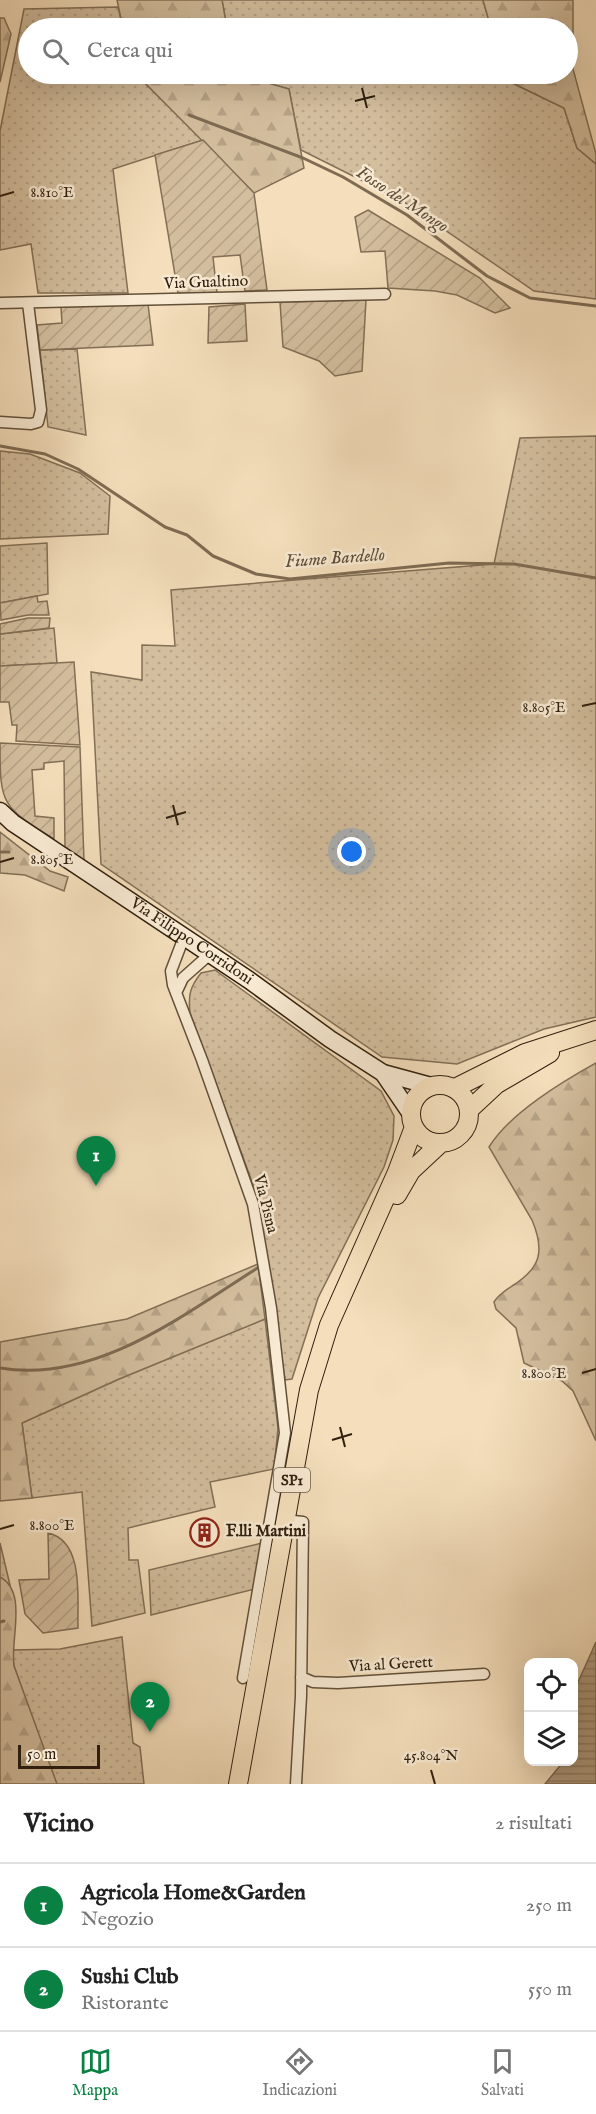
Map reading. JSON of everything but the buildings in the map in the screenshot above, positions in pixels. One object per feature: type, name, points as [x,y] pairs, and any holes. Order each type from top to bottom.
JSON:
[{"type":"main road","name":"SP1","points":[[454,1088],[525,1053],[589,1032]]},
{"type":"main road","name":"SP1","points":[[360,1255],[411,1172],[441,1143],[449,1142],[462,1133],[469,1110],[497,1084],[589,1032]]},
{"type":"main road","points":[[431,1086],[443,1084],[454,1088],[464,1097],[469,1110]]},
{"type":"main road","name":"SP1","points":[[238,1784],[309,1390],[329,1325],[360,1255],[412,1121],[416,1097],[431,1086]]},
{"type":"main road","points":[[412,1121],[425,1139],[441,1143]]},
{"type":"street","name":"Via Gualtino","points":[[0,303],[386,294]]},
{"type":"street","points":[[0,422],[38,422],[41,410],[28,303]]},
{"type":"street","name":"Via Filippo Corridoni","points":[[0,811],[13,823],[87,874],[210,954],[330,1039],[383,1073],[431,1086]]},
{"type":"street","name":"Via Pisna","points":[[184,937],[171,971],[176,993],[253,1204],[271,1308],[285,1433],[243,1678]]},
{"type":"street","points":[[176,993],[183,978],[210,954]]},
{"type":"street","name":"Via Filippo Corridoni","points":[[383,1073],[412,1121]]},
{"type":"street","points":[[284,1520],[303,1522],[301,1677],[296,1784]]},
{"type":"street","name":"Via al Gerett","points":[[301,1677],[313,1682],[338,1683],[484,1674]]},
{"type":"green space","points":[[117,0],[222,0],[225,18],[121,18]]},
{"type":"green space","points":[[222,0],[483,0],[488,18],[225,18]]},
{"type":"green space","points":[[483,0],[573,0],[573,18],[488,18]]},
{"type":"green space","points":[[118,7],[121,18],[22,18],[24,9]]},
{"type":"green space","points":[[0,18],[4,18],[11,34],[0,82]]},
{"type":"green space","points":[[18,40],[18,84],[146,84],[203,140],[113,169],[128,293],[38,293],[31,244],[0,250],[0,131]]},
{"type":"green space","points":[[146,84],[271,84],[289,89],[304,168],[254,193]]},
{"type":"green space","points":[[271,84],[515,84],[564,108],[577,148],[596,164],[596,299],[534,291],[401,200],[301,150],[289,89]]},
{"type":"green space","points":[[515,84],[577,84],[596,154],[596,164],[577,148],[564,108]]},
{"type":"green space","points":[[203,140],[254,193],[267,290],[245,291],[240,255],[213,257],[217,293],[178,293],[155,155]]},
{"type":"green space","points":[[368,210],[480,278],[510,308],[495,313],[457,295],[388,288],[385,251],[361,252],[355,217]]},
{"type":"green space","points":[[366,300],[362,371],[335,376],[319,361],[283,347],[280,302]]},
{"type":"green space","points":[[148,304],[153,345],[40,350],[37,325],[62,323],[61,307]]},
{"type":"green space","points":[[245,304],[247,341],[208,343],[209,307]]},
{"type":"green space","points":[[77,349],[86,435],[48,427],[40,350]]},
{"type":"green space","points":[[596,436],[596,1017],[544,1029],[457,1064],[382,1057],[101,864],[91,672],[142,680],[142,645],[175,646],[171,590],[494,564],[520,438]]},
{"type":"green space","points":[[0,451],[30,454],[80,473],[110,496],[108,534],[0,539]]},
{"type":"green space","points":[[47,543],[48,594],[0,603],[0,546]]},
{"type":"green space","points":[[37,596],[38,602],[47,601],[49,615],[28,615],[1,620],[0,603]]},
{"type":"green space","points":[[28,618],[50,618],[49,628],[0,634],[0,624]]},
{"type":"green space","points":[[54,628],[57,663],[0,666],[0,634]]},
{"type":"green space","points":[[74,662],[80,745],[16,741],[17,725],[12,725],[9,702],[0,702],[0,666]]},
{"type":"green space","points":[[0,743],[80,747],[84,861],[65,847],[64,761],[44,763],[44,769],[32,770],[35,816],[54,818],[54,839],[23,819],[7,802],[1,780]]},
{"type":"green space","points":[[0,832],[50,871],[68,877],[64,891],[25,875],[0,873]]},
{"type":"green space","points":[[215,970],[381,1091],[394,1116],[393,1140],[384,1167],[318,1298],[292,1379],[285,1380],[255,1190],[190,1013],[189,1001],[194,983],[201,973]]},
{"type":"green space","points":[[596,1063],[596,1441],[573,1391],[562,1381],[524,1363],[516,1328],[496,1309],[494,1302],[496,1299],[529,1272],[538,1258],[539,1250],[532,1220],[489,1147],[498,1134],[523,1110]]},
{"type":"green space","points":[[258,1264],[265,1319],[119,1379],[22,1423],[32,1498],[0,1501],[0,1342],[127,1319]]},
{"type":"green space","points":[[265,1319],[278,1428],[274,1469],[210,1482],[215,1507],[128,1528],[129,1560],[138,1560],[145,1613],[92,1626],[82,1492],[32,1498],[22,1423],[119,1379]]},
{"type":"green space","points":[[48,1533],[60,1538],[68,1547],[73,1559],[78,1588],[78,1628],[43,1633],[25,1614],[19,1580],[49,1579]]},
{"type":"green space","points":[[0,1543],[10,1585],[0,1579]]},
{"type":"green space","points":[[262,1543],[255,1589],[151,1615],[149,1570]]},
{"type":"green space","points":[[0,1577],[8,1584],[16,1605],[14,1666],[57,1784],[0,1784]]},
{"type":"green space","points":[[122,1637],[133,1743],[140,1747],[144,1784],[55,1784],[14,1666],[12,1650],[60,1649]]},
{"type":"shaded area","points":[[596,1642],[596,1784],[545,1784],[560,1766],[578,1766],[578,1682]]},
{"type":"waterway","name":"Fosso del Mongo","points":[[189,115],[303,158],[343,177],[407,215],[487,276],[530,298],[596,306]]},
{"type":"waterway","name":"Fiume Bardello","points":[[0,446],[45,454],[78,469],[165,527],[187,535],[213,556],[256,574],[290,579],[449,563],[514,564],[596,578]]},
{"type":"waterway","points":[[0,852],[9,852]]},
{"type":"waterway","points":[[0,1368],[36,1370],[70,1366],[104,1356],[137,1342],[169,1324],[259,1267]]},
{"type":"waterway","points":[[0,1622],[4,1621]]},
{"type":"place","name":"Agricola Home&Garden","points":[[96,1186]]},
{"type":"place","name":"F.lli Martini","points":[[205,1532]]},
{"type":"place","name":"Sushi Club","points":[[150,1732]]}]
